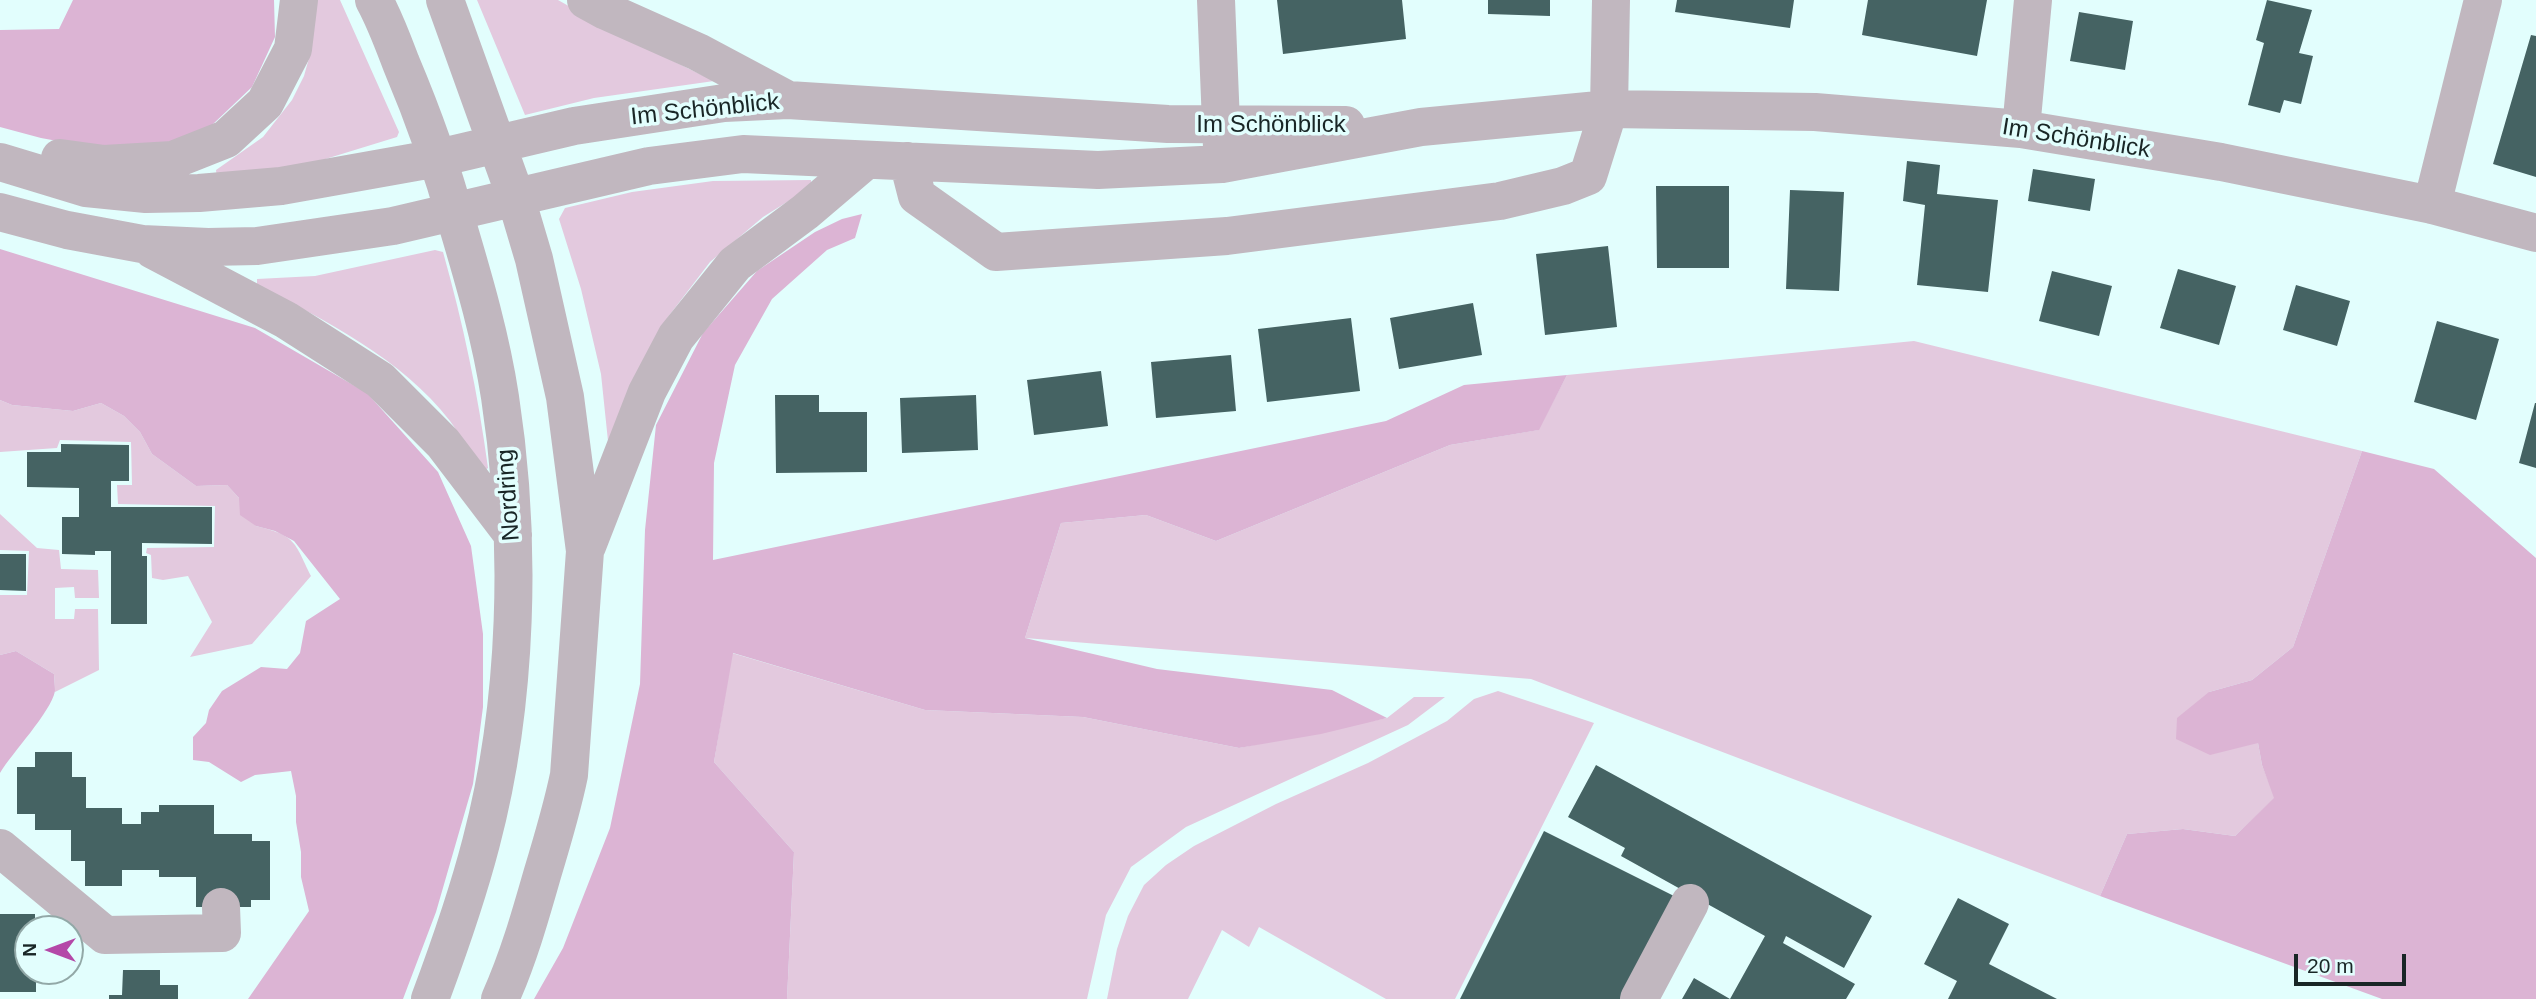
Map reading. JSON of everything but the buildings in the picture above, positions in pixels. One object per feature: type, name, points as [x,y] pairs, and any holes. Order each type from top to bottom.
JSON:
[{"type":"street","points":[[0,149],[104,164],[173,160],[226,139],[265,103],[293,49],[299,0]]},
{"type":"street","name":"Nordring","points":[[374,0],[438,158],[480,303],[500,396],[513,535],[512,622],[506,713],[499,756],[481,842],[463,906],[430,999]]},
{"type":"street","points":[[445,0],[498,145],[534,259],[565,397],[584,551],[569,775],[562,809],[514,969],[500,999]]},
{"type":"street","points":[[586,0],[606,12],[698,52],[788,100]]},
{"type":"street","points":[[1216,0],[1222,164]]},
{"type":"street","points":[[908,161],[917,196],[996,252],[1227,236],[1500,201],[1563,186],[1588,176],[1609,109],[1611,0]]},
{"type":"street","points":[[2021,129],[2033,0]]},
{"type":"street","points":[[2432,205],[2483,0]]},
{"type":"street","name":"Im Schönblick","points":[[0,162],[86,188],[146,194],[199,193],[281,186],[438,158],[574,126],[724,103],[788,100],[1168,124],[1268,123],[1420,127]]},
{"type":"street","name":"Im Schönblick","points":[[0,212],[67,230],[142,244],[257,246],[393,226],[515,195],[649,166],[743,154],[1098,170],[1222,164],[1420,127],[1609,109],[1815,112],[2021,129],[2221,162],[2432,205],[2536,233]]},
{"type":"street","points":[[584,551],[647,392],[676,337],[735,264],[805,212],[865,161]]},
{"type":"street","points":[[142,244],[286,320],[380,380],[443,443],[513,535]]},
{"type":"street","points":[[0,848],[105,934],[222,933],[221,906]]},
{"type":"street","points":[[1639,999],[1690,903]]},
{"type":"shaded area","points":[[73,0],[274,0],[275,37],[252,87],[212,125],[161,146],[90,147],[0,127],[0,30],[59,29]]},
{"type":"shaded area","points":[[317,0],[340,0],[399,132],[397,137],[319,161],[217,179],[216,170],[263,137],[292,100],[304,76],[311,51]]},
{"type":"shaded area","points":[[477,0],[558,0],[620,35],[714,81],[594,98],[525,115]]},
{"type":"shaded area","points":[[811,180],[811,187],[763,217],[710,262],[668,317],[608,441],[601,374],[581,289],[559,219],[565,208],[632,192],[713,181]]},
{"type":"shaded area","points":[[862,214],[855,238],[827,250],[772,299],[735,365],[714,463],[713,560],[1386,421],[1464,385],[1567,375],[1539,430],[1450,445],[1216,541],[1146,515],[1061,523],[1025,638],[1157,669],[1332,690],[1387,718],[1321,734],[1239,748],[1083,717],[925,710],[733,653],[714,762],[794,852],[787,999],[534,999],[563,948],[610,828],[640,684],[645,530],[656,425],[703,333],[757,271],[815,232],[842,219]]},
{"type":"shaded area","points":[[0,249],[255,328],[367,393],[438,472],[471,546],[483,634],[483,707],[473,784],[436,912],[403,999],[248,999],[309,911],[301,877],[296,796],[291,771],[255,775],[241,782],[209,762],[193,760],[193,737],[206,723],[209,710],[222,691],[261,667],[287,669],[300,653],[306,621],[340,599],[294,541],[275,531],[256,526],[240,515],[239,498],[227,485],[196,486],[152,454],[140,432],[124,416],[101,403],[73,411],[12,405],[0,400]]},
{"type":"shaded area","points":[[435,250],[443,252],[469,359],[488,468],[483,472],[477,468],[450,421],[409,378],[335,327],[257,285],[257,279],[315,276]]},
{"type":"shaded area","points":[[1914,341],[2362,451],[2293,647],[2252,680],[2209,692],[2258,743],[2262,765],[2275,798],[2235,836],[2183,829],[2127,834],[2100,896],[1531,679],[1025,638],[1061,523],[1146,515],[1216,541],[1450,445],[1538,430],[1567,375]]},
{"type":"shaded area","points":[[0,400],[12,405],[73,411],[101,403],[124,416],[140,432],[152,454],[196,486],[227,485],[239,498],[256,526],[279,533],[297,547],[311,576],[252,644],[190,657],[212,622],[188,576],[163,580],[152,578],[151,555],[146,553],[147,548],[214,547],[215,506],[118,504],[117,485],[132,485],[131,442],[60,440],[57,448],[0,452]]},
{"type":"shaded area","points":[[2362,451],[2434,469],[2536,558],[2536,999],[2382,999],[2100,896],[2127,834],[2183,829],[2235,836],[2274,798],[2262,765],[2258,743],[2210,755],[2176,739],[2177,718],[2209,692],[2252,680],[2293,647]]},
{"type":"shaded area","points":[[0,514],[37,548],[59,550],[61,569],[98,570],[99,598],[75,598],[74,587],[55,588],[55,619],[74,619],[75,609],[98,609],[99,670],[55,692],[54,674],[16,651],[0,655],[0,595],[27,595],[29,551],[0,550]]},
{"type":"shaded area","points":[[16,651],[54,674],[55,691],[39,721],[0,773],[0,655]]},
{"type":"shaded area","points":[[732,653],[925,710],[1083,717],[1239,748],[1387,718],[1414,697],[1445,697],[1408,725],[1186,827],[1131,867],[1106,915],[1087,999],[787,999],[794,852],[714,762]]},
{"type":"shaded area","points":[[1498,691],[1594,723],[1455,999],[1386,999],[1259,927],[1249,947],[1222,930],[1188,999],[1107,999],[1117,949],[1128,916],[1144,885],[1166,865],[1194,846],[1276,804],[1368,763],[1447,721],[1474,699]]}]
